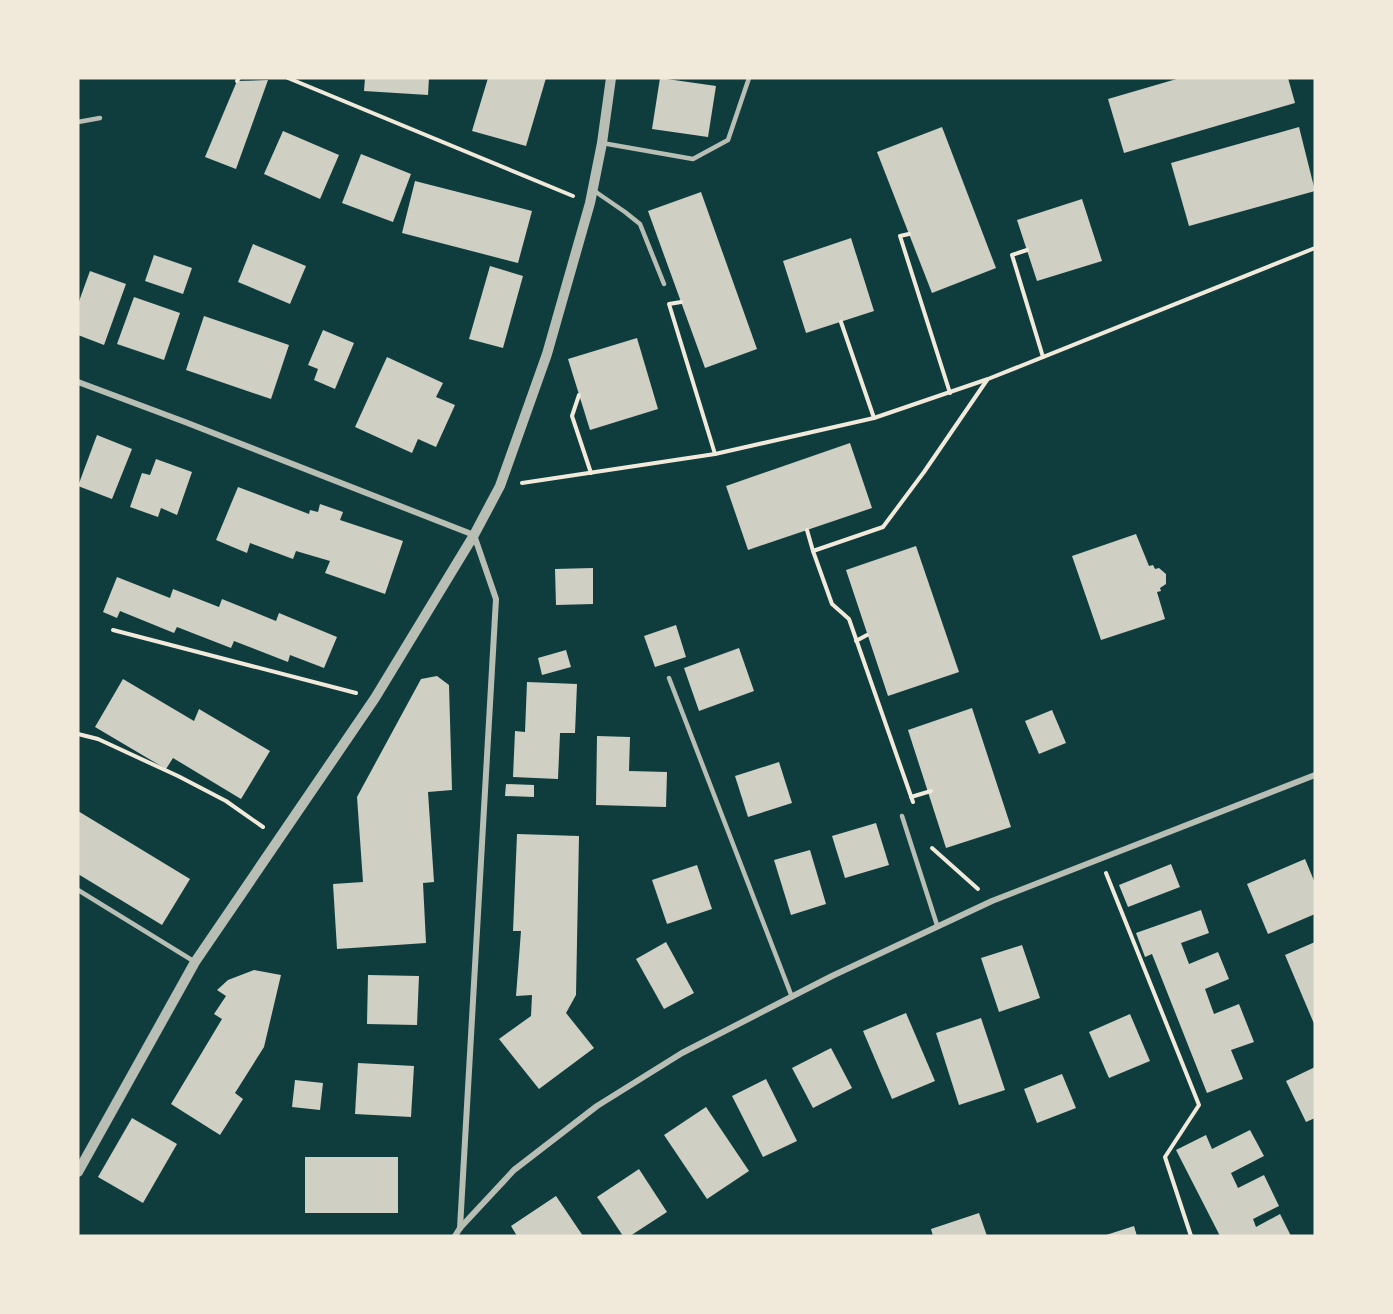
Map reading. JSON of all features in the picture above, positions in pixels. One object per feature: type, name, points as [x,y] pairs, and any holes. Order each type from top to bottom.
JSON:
[{"type":"street","points":[[78,1172],[195,962],[375,698],[474,535],[500,486],[547,354],[590,203],[602,143],[611,78]]},
{"type":"street","points":[[78,382],[474,535],[496,599],[460,1227]]},
{"type":"street","points":[[455,1236],[460,1227],[514,1170],[597,1106],[682,1053],[937,925],[992,901],[1315,775]]},
{"type":"lane","points":[[602,143],[693,159],[728,140],[749,78]]},
{"type":"lane","points":[[78,122],[100,118]]},
{"type":"lane","points":[[593,190],[640,224],[664,284]]},
{"type":"lane","points":[[669,678],[792,997]]},
{"type":"lane","points":[[902,816],[937,925]]},
{"type":"lane","points":[[78,890],[195,962]]},
{"type":"path","points":[[288,78],[590,203]]},
{"type":"path","points":[[909,234],[900,236],[950,393]]},
{"type":"path","points":[[500,486],[715,454],[874,418],[988,379],[1315,248]]},
{"type":"path","points":[[1027,250],[1012,255],[1043,357]]},
{"type":"path","points":[[681,302],[669,304],[715,454]]},
{"type":"path","points":[[841,322],[874,418]]},
{"type":"path","points":[[813,551],[883,527],[988,379]]},
{"type":"path","points":[[579,395],[572,416],[591,473]]},
{"type":"path","points":[[807,530],[832,604],[849,619],[915,807]]},
{"type":"path","points":[[113,630],[375,698]]},
{"type":"path","points":[[856,641],[867,634]]},
{"type":"path","points":[[78,734],[98,739],[226,801],[279,838]]},
{"type":"path","points":[[911,796],[931,791]]},
{"type":"path","points":[[930,847],[992,901]]},
{"type":"path","points":[[1100,859],[1199,1105],[1165,1156],[1191,1236]]},
{"type":"building","points":[[365,78],[429,78],[428,95],[364,91]]},
{"type":"building","points":[[488,78],[546,78],[526,146],[472,131]]},
{"type":"building","points":[[660,78],[716,86],[708,137],[652,129]]},
{"type":"building","points":[[1180,78],[1288,78],[1295,103],[1124,153],[1108,99]]},
{"type":"building","points":[[268,80],[236,169],[205,157],[237,81]]},
{"type":"building","points":[[942,127],[996,268],[932,293],[877,152]]},
{"type":"building","points":[[1299,127],[1315,191],[1189,226],[1171,163]]},
{"type":"building","points":[[283,131],[339,155],[320,199],[264,174]]},
{"type":"building","points":[[361,154],[411,174],[393,222],[342,203]]},
{"type":"building","points":[[415,181],[532,211],[518,263],[402,233]]},
{"type":"building","points":[[701,192],[757,349],[705,368],[648,211]]},
{"type":"building","points":[[1082,199],[1102,261],[1037,281],[1017,220]]},
{"type":"building","points":[[851,238],[874,311],[806,333],[783,261]]},
{"type":"building","points":[[253,244],[306,266],[290,304],[238,282]]},
{"type":"building","points":[[154,255],[192,268],[183,294],[145,281]]},
{"type":"building","points":[[490,266],[523,276],[503,348],[469,339]]},
{"type":"building","points":[[90,271],[126,284],[104,345],[78,335],[78,304]]},
{"type":"building","points":[[134,297],[180,313],[164,360],[117,344]]},
{"type":"building","points":[[204,316],[289,345],[271,399],[186,370]]},
{"type":"building","points":[[323,330],[354,343],[335,389],[314,380],[318,369],[308,365]]},
{"type":"building","points":[[637,338],[658,409],[590,430],[568,359]]},
{"type":"building","points":[[387,357],[443,383],[436,397],[455,405],[436,447],[418,439],[412,453],[355,427]]},
{"type":"building","points":[[97,435],[132,449],[112,499],[78,486]]},
{"type":"building","points":[[850,443],[872,508],[748,550],[726,486]]},
{"type":"building","points":[[156,459],[192,472],[177,515],[161,508],[158,517],[130,507],[142,473],[150,475]]},
{"type":"building","points":[[238,487],[309,514],[310,510],[318,512],[320,504],[343,512],[340,520],[403,541],[385,594],[325,573],[330,561],[296,551],[293,559],[250,543],[247,553],[216,540]]},
{"type":"building","points":[[1136,534],[1149,566],[1153,565],[1155,569],[1159,568],[1166,574],[1166,584],[1160,588],[1161,591],[1157,592],[1165,619],[1101,640],[1072,556]]},
{"type":"building","points":[[916,546],[959,672],[888,696],[846,570]]},
{"type":"building","points":[[593,568],[593,604],[556,605],[555,569]]},
{"type":"building","points":[[117,577],[170,598],[173,589],[219,607],[222,599],[276,621],[279,613],[337,637],[324,668],[290,655],[288,662],[234,641],[231,648],[177,627],[174,633],[120,611],[117,618],[103,612]]},
{"type":"building","points":[[676,625],[686,657],[655,667],[644,636]]},
{"type":"building","points":[[739,648],[754,691],[699,711],[684,668]]},
{"type":"building","points":[[566,650],[571,667],[542,675],[538,658]]},
{"type":"building","points":[[437,676],[449,685],[452,790],[428,792],[434,882],[423,883],[426,943],[337,949],[333,884],[363,882],[357,797],[421,679]]},
{"type":"building","points":[[123,679],[194,721],[199,709],[270,751],[241,799],[173,758],[166,769],[95,727]]},
{"type":"building","points":[[527,682],[577,684],[575,733],[560,733],[558,779],[513,777],[515,731],[525,732]]},
{"type":"building","points":[[972,708],[1011,827],[946,848],[908,730]]},
{"type":"building","points":[[1052,710],[1066,743],[1039,754],[1025,721]]},
{"type":"building","points":[[597,736],[630,737],[629,771],[667,772],[666,807],[596,805]]},
{"type":"building","points":[[779,762],[792,803],[748,817],[735,776]]},
{"type":"building","points":[[506,784],[534,785],[534,797],[505,796]]},
{"type":"building","points":[[78,811],[190,879],[162,925],[78,874]]},
{"type":"building","points":[[876,823],[889,865],[845,878],[832,836]]},
{"type":"building","points":[[517,834],[579,836],[576,995],[566,1013],[594,1048],[539,1089],[499,1039],[531,1016],[532,995],[516,996],[521,931],[513,931]]},
{"type":"building","points":[[810,850],[826,904],[791,915],[774,860]]},
{"type":"building","points":[[1305,859],[1315,883],[1315,914],[1268,934],[1247,884]]},
{"type":"building","points":[[1171,864],[1180,887],[1128,907],[1119,885]]},
{"type":"building","points":[[697,865],[712,909],[667,924],[652,880]]},
{"type":"building","points":[[1201,910],[1209,933],[1181,943],[1189,964],[1218,952],[1229,979],[1205,989],[1214,1014],[1239,1004],[1254,1042],[1231,1050],[1243,1079],[1207,1093],[1152,954],[1145,957],[1136,933]]},
{"type":"building","points":[[666,942],[694,993],[664,1009],[636,959]]},
{"type":"building","points":[[1315,942],[1315,1026],[1285,955]]},
{"type":"building","points":[[1022,945],[1040,998],[999,1012],[981,958]]},
{"type":"building","points":[[254,970],[281,975],[264,1047],[235,1093],[243,1099],[220,1135],[171,1104],[222,1019],[214,1014],[226,996],[217,990],[228,980]]},
{"type":"building","points":[[368,975],[419,976],[417,1025],[367,1024]]},
{"type":"building","points":[[906,1013],[935,1081],[892,1099],[863,1031]]},
{"type":"building","points":[[1130,1014],[1150,1061],[1109,1078],[1089,1032]]},
{"type":"building","points":[[981,1018],[1005,1090],[959,1105],[936,1033]]},
{"type":"building","points":[[831,1048],[852,1088],[813,1108],[792,1068]]},
{"type":"building","points":[[358,1063],[414,1066],[411,1117],[355,1114]]},
{"type":"building","points":[[1315,1067],[1315,1118],[1306,1122],[1286,1081]]},
{"type":"building","points":[[1062,1074],[1076,1108],[1037,1123],[1024,1089]]},
{"type":"building","points":[[766,1079],[797,1141],[763,1157],[732,1096]]},
{"type":"building","points":[[295,1080],[323,1083],[320,1110],[292,1107]]},
{"type":"building","points":[[706,1107],[749,1171],[707,1199],[664,1135]]},
{"type":"building","points":[[132,1118],[177,1144],[143,1203],[98,1177]]},
{"type":"building","points":[[1250,1130],[1264,1156],[1231,1173],[1238,1188],[1264,1175],[1279,1206],[1253,1219],[1256,1227],[1280,1214],[1291,1236],[1220,1236],[1176,1150],[1206,1135],[1212,1149]]},
{"type":"building","points":[[305,1157],[398,1157],[398,1213],[305,1213]]},
{"type":"building","points":[[639,1169],[667,1212],[630,1236],[623,1236],[597,1197]]},
{"type":"building","points":[[556,1196],[583,1236],[517,1236],[511,1226]]},
{"type":"building","points":[[979,1213],[987,1236],[933,1236],[931,1229]]},
{"type":"building","points":[[1134,1226],[1137,1236],[1103,1236]]}]
